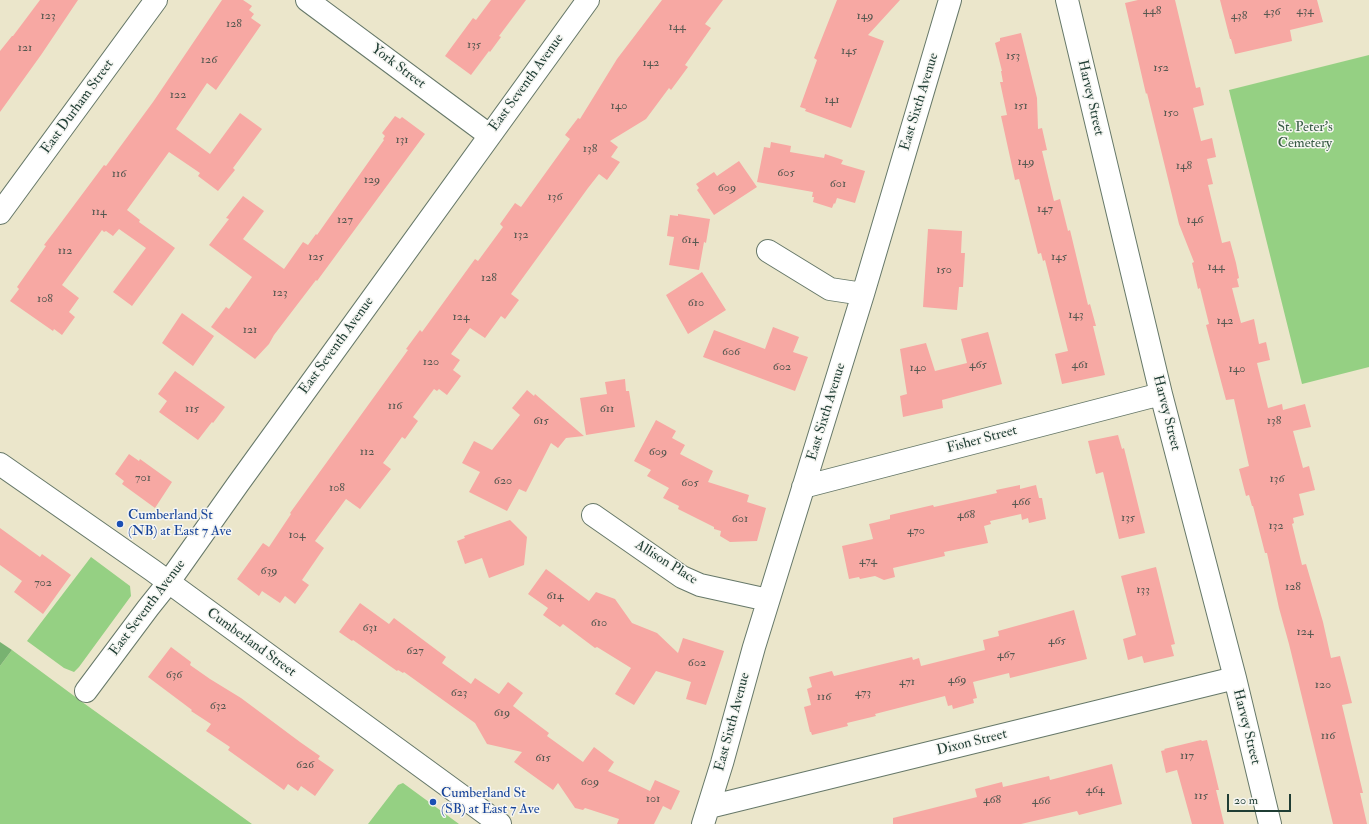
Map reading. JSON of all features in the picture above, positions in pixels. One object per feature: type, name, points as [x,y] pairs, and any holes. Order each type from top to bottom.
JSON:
[{"type":"street","name":"East Durham Street","points":[[0,213],[156,0]]},
{"type":"street","name":"York Street","points":[[307,0],[489,135]]},
{"type":"street","name":"East Seventh Avenue","points":[[86,691],[168,583],[489,135],[588,0]]},
{"type":"street","name":"Harvey Street","points":[[1067,0],[1161,394],[1235,678],[1270,824]]},
{"type":"street","name":"East Sixth Avenue","points":[[706,815],[768,600],[863,294],[921,95],[953,1]]},
{"type":"street","points":[[768,251],[830,288],[863,294]]},
{"type":"street","name":"Fisher Street","points":[[803,487],[1161,394]]},
{"type":"street","name":"Cumberland Street","points":[[0,464],[168,583],[500,824]]},
{"type":"street","name":"Allison Place","points":[[593,515],[682,577],[700,585],[768,600]]},
{"type":"street","name":"Dixon Street","points":[[706,815],[1235,678]]},
{"type":"green space","name":"St. Peter's Cemetery","points":[[1369,55],[1369,367],[1302,384],[1229,90]]},
{"type":"green space","points":[[91,557],[130,586],[131,596],[74,672],[64,668],[27,641]]},
{"type":"green space","points":[[0,642],[12,650],[0,666]]},
{"type":"green space","points":[[12,650],[252,824],[0,824],[0,666]]},
{"type":"green space","points":[[403,783],[459,824],[368,824],[398,785]]},
{"type":"building","points":[[40,0],[78,0],[0,112],[0,51]]},
{"type":"building","points":[[222,0],[243,0],[252,6],[249,10],[254,14],[251,18],[261,25],[216,90],[207,83],[176,129],[210,154],[240,113],[262,129],[233,168],[235,170],[218,191],[198,176],[200,173],[169,152],[127,210],[140,220],[139,222],[175,248],[132,306],[113,292],[146,248],[119,229],[113,236],[102,230],[62,285],[79,298],[69,312],[75,317],[62,335],[54,329],[53,331],[10,301],[19,289],[17,287],[46,246],[44,245],[104,165],[106,166],[153,102]]},
{"type":"building","points":[[491,0],[526,0],[499,36],[501,37],[490,52],[489,51],[471,75],[445,56],[473,18],[476,20]]},
{"type":"building","points":[[662,0],[723,0],[705,24],[711,28],[685,65],[688,67],[671,90],[669,88],[646,119],[610,141],[618,147],[611,157],[620,162],[607,180],[599,174],[588,188],[511,294],[519,300],[505,319],[501,316],[485,338],[470,328],[451,354],[460,360],[453,370],[461,376],[447,395],[439,389],[437,391],[434,389],[413,417],[418,421],[405,439],[402,437],[383,463],[391,469],[360,509],[346,499],[315,541],[324,548],[302,580],[309,585],[295,604],[285,596],[280,603],[262,591],[259,596],[237,579],[263,543],[269,547],[291,514],[290,513],[408,350],[406,349],[420,330],[422,332],[475,259],[478,261],[503,227],[500,224],[515,203],[521,207],[570,139],[565,135],[578,118],[580,119],[617,59]]},
{"type":"building","points":[[837,0],[900,0],[868,35],[884,41],[851,128],[805,111],[806,109],[800,107],[817,60],[814,58]]},
{"type":"building","points":[[1138,0],[1175,0],[1196,88],[1200,87],[1204,105],[1193,108],[1201,141],[1212,138],[1216,157],[1207,159],[1213,184],[1208,185],[1222,243],[1230,241],[1236,263],[1239,287],[1232,288],[1241,323],[1254,319],[1259,344],[1266,342],[1270,360],[1257,363],[1268,408],[1282,404],[1283,410],[1305,404],[1311,427],[1293,431],[1303,468],[1309,466],[1315,490],[1299,494],[1304,515],[1293,518],[1294,523],[1292,524],[1302,565],[1306,564],[1323,622],[1331,658],[1340,656],[1352,703],[1342,705],[1363,793],[1360,793],[1367,824],[1333,824],[1279,608],[1267,553],[1265,553],[1249,495],[1246,496],[1239,469],[1249,466],[1234,399],[1226,400],[1206,325],[1209,324],[1200,288],[1198,289],[1192,263],[1194,262],[1179,224],[1147,93],[1146,94],[1125,3]]},
{"type":"building","points":[[1220,0],[1317,0],[1323,22],[1290,30],[1292,41],[1235,54]]},
{"type":"building","points":[[1021,33],[1037,98],[1038,129],[1042,128],[1047,150],[1042,151],[1054,201],[1060,199],[1068,231],[1070,230],[1088,305],[1090,304],[1096,326],[1093,326],[1105,375],[1062,384],[1055,354],[1068,351],[1045,260],[1043,261],[1041,253],[1038,254],[1019,179],[1015,180],[1001,116],[1007,115],[1000,82],[1003,82],[1002,71],[995,43],[1000,41],[1000,38]]},
{"type":"building","points":[[395,116],[400,119],[402,117],[425,134],[317,281],[316,280],[274,335],[269,344],[255,359],[211,327],[226,307],[229,309],[252,277],[209,245],[229,219],[226,218],[243,196],[264,211],[243,239],[284,269],[303,242],[308,245],[316,234],[317,235],[384,140],[383,139],[385,136],[382,133]]},
{"type":"building","points":[[771,142],[791,146],[790,152],[824,158],[825,154],[843,160],[841,164],[865,171],[855,203],[837,198],[832,208],[813,202],[813,192],[757,182],[764,147],[770,148]]},
{"type":"building","points":[[739,161],[757,187],[714,215],[697,190],[699,188],[696,184],[714,172],[717,176]]},
{"type":"building","points":[[678,214],[710,219],[699,270],[669,265],[674,237],[667,236],[670,215],[678,216]]},
{"type":"building","points":[[928,229],[962,231],[961,253],[965,253],[963,287],[959,287],[957,310],[923,307]]},
{"type":"building","points":[[702,272],[726,310],[688,334],[666,295]]},
{"type":"building","points":[[182,313],[214,336],[193,366],[162,343]]},
{"type":"building","points":[[773,327],[799,337],[793,352],[808,357],[795,391],[703,357],[714,330],[765,349]]},
{"type":"building","points":[[988,332],[1002,384],[942,400],[943,408],[903,417],[900,396],[907,394],[900,349],[926,343],[935,371],[967,363],[961,339]]},
{"type":"building","points":[[175,371],[225,407],[198,440],[159,412],[167,401],[158,394]]},
{"type":"building","points":[[625,379],[626,391],[629,391],[635,427],[586,435],[580,398],[607,394],[605,382]]},
{"type":"building","points":[[527,390],[534,396],[535,394],[584,436],[566,438],[558,448],[551,443],[526,492],[519,489],[507,511],[469,492],[480,472],[462,463],[474,441],[492,450],[520,415],[512,408]]},
{"type":"building","points":[[656,420],[676,431],[672,438],[685,445],[680,454],[713,471],[708,482],[749,495],[747,502],[766,508],[757,541],[730,542],[720,536],[721,531],[714,529],[714,527],[678,509],[679,506],[663,498],[669,488],[647,476],[651,470],[634,461]]},
{"type":"building","points":[[1118,435],[1122,449],[1124,448],[1145,533],[1119,539],[1103,472],[1096,474],[1088,441]]},
{"type":"building","points":[[129,454],[139,461],[140,459],[172,482],[155,508],[122,484],[124,481],[115,474]]},
{"type":"building","points":[[1020,485],[1020,489],[1036,485],[1039,498],[1042,498],[1046,519],[1029,523],[1028,518],[1022,520],[1021,514],[990,521],[991,524],[984,526],[988,543],[944,552],[945,556],[893,568],[895,577],[884,580],[875,576],[860,579],[859,577],[849,579],[842,546],[873,539],[869,524],[890,519],[890,515],[997,493],[996,490]]},
{"type":"building","points":[[510,520],[527,537],[524,565],[489,578],[482,558],[465,564],[457,541],[465,538],[464,536]]},
{"type":"building","points":[[0,528],[40,557],[42,554],[71,575],[43,614],[14,592],[22,581],[0,565]]},
{"type":"building","points":[[1156,567],[1175,644],[1171,645],[1174,656],[1144,663],[1142,656],[1128,660],[1123,639],[1136,635],[1121,576]]},
{"type":"building","points":[[546,569],[589,601],[596,592],[615,599],[632,623],[657,633],[678,653],[683,638],[724,651],[706,705],[686,699],[691,682],[656,671],[634,705],[615,694],[631,668],[597,647],[595,648],[563,624],[560,627],[543,615],[548,608],[528,594]]},
{"type":"building","points":[[360,603],[389,624],[394,618],[446,657],[442,663],[471,684],[475,678],[499,694],[508,682],[523,693],[513,706],[549,733],[547,736],[583,762],[594,747],[614,762],[608,771],[650,791],[655,780],[680,791],[671,810],[663,806],[654,824],[617,824],[619,819],[585,808],[583,810],[575,808],[558,783],[553,790],[514,762],[522,752],[487,744],[475,723],[404,672],[397,671],[339,632]]},
{"type":"building","points":[[1074,610],[1087,659],[1010,678],[1009,673],[973,682],[977,698],[973,699],[974,703],[953,709],[952,705],[948,706],[945,696],[875,714],[876,716],[847,723],[848,726],[812,735],[810,732],[804,707],[811,705],[807,689],[812,687],[809,677],[832,671],[834,676],[912,657],[913,660],[919,658],[921,666],[985,650],[983,640],[999,636],[998,631]]},
{"type":"building","points":[[171,647],[191,662],[190,665],[241,698],[320,756],[318,759],[334,770],[315,796],[301,786],[298,791],[288,784],[284,790],[228,750],[230,747],[206,731],[211,724],[191,711],[192,710],[148,677]]},
{"type":"building","points":[[1201,740],[1207,740],[1219,790],[1216,790],[1224,824],[1192,824],[1177,770],[1166,773],[1161,751]]},
{"type":"building","points":[[1112,764],[1122,804],[1079,815],[1077,811],[1021,824],[893,824],[893,818],[977,797],[975,789],[1002,782],[1003,787],[1049,776],[1050,780]]},
{"type":"place","name":"Cumberland St (NB) at East 7 Ave","points":[[120,524]]},
{"type":"place","name":"Cumberland St (SB) at East 7 Ave","points":[[433,802]]}]
